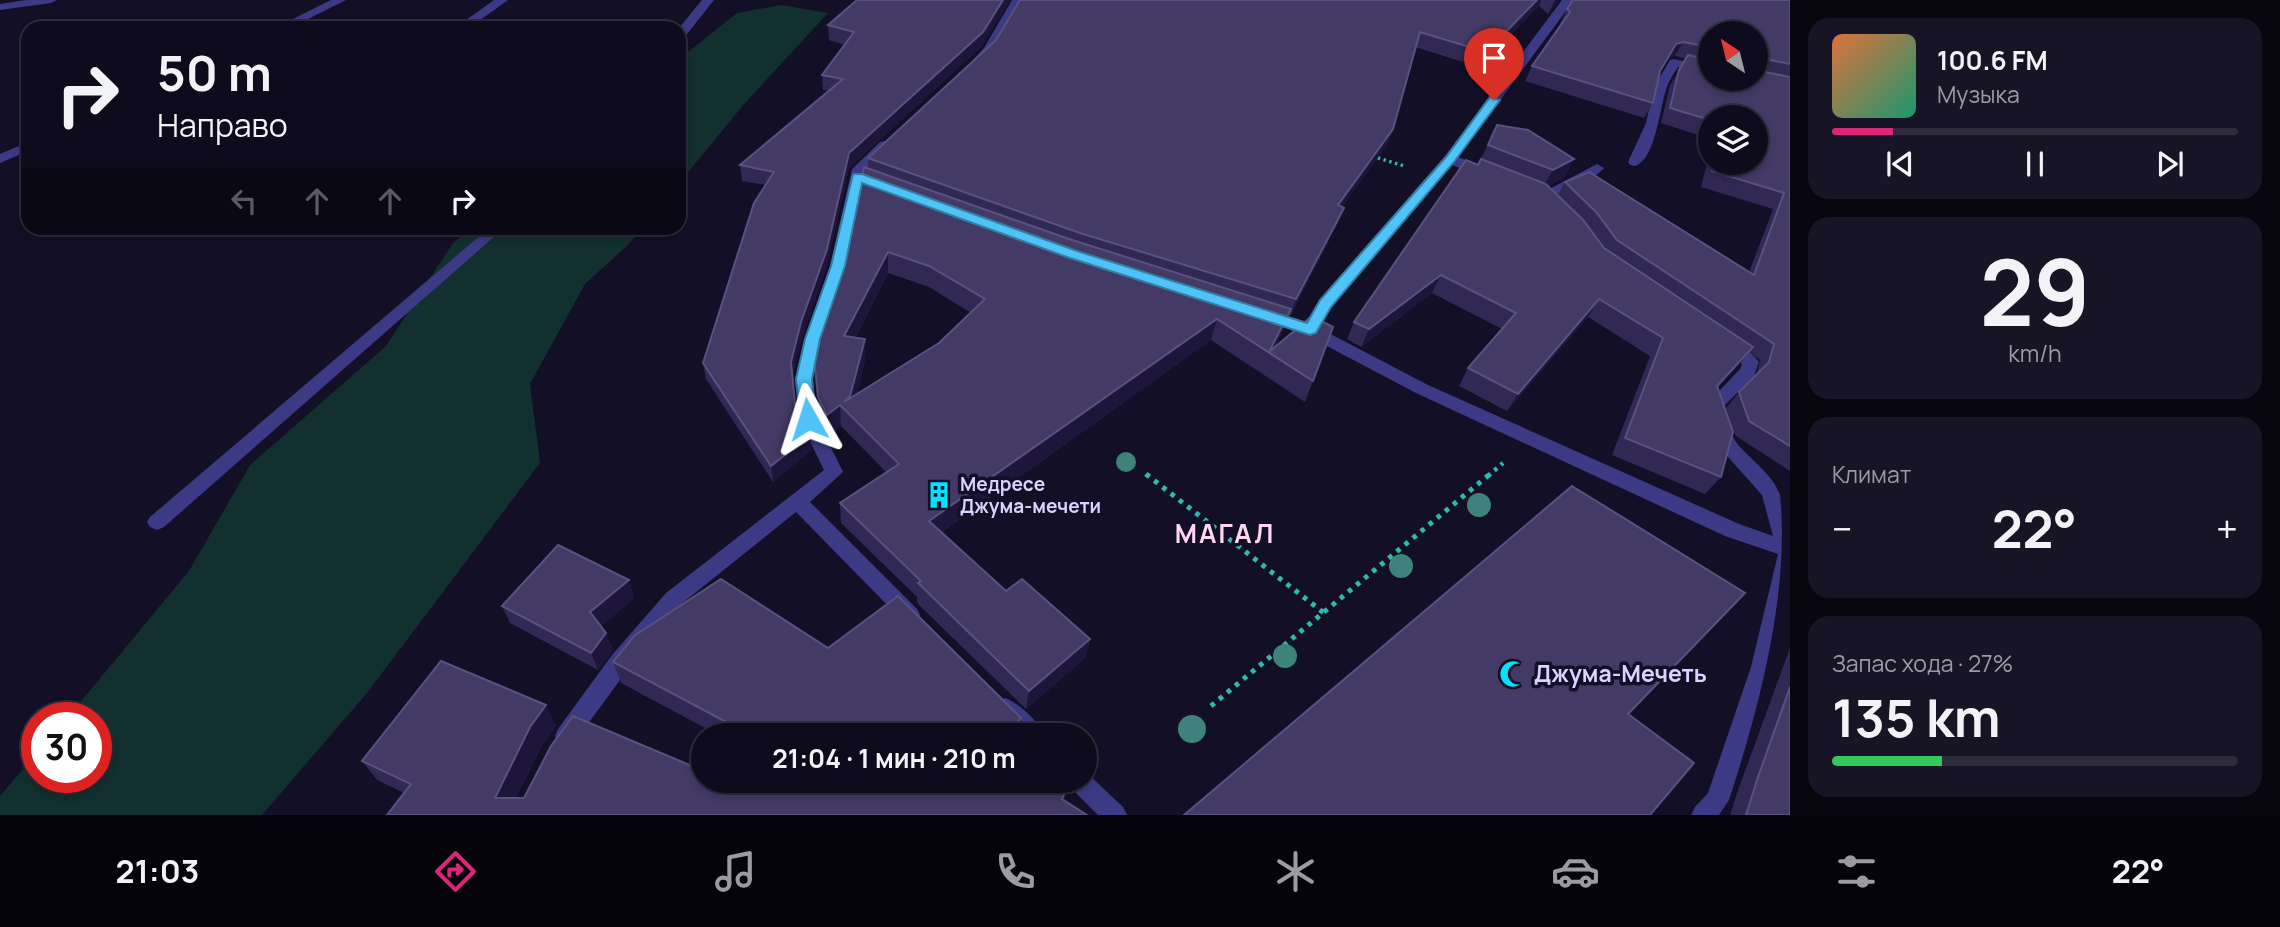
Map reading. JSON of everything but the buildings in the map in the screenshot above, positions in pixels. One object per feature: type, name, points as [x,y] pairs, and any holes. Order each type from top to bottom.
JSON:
[{"type":"street","points":[[0,7],[51,0]]},
{"type":"street","points":[[296,21],[340,0]]},
{"type":"street","points":[[471,21],[502,0]]},
{"type":"street","points":[[686,27],[708,0]]},
{"type":"street","points":[[969,68],[989,50],[1018,0]]},
{"type":"street","points":[[1310,330],[1325,304],[1450,159],[1568,0]]},
{"type":"street","points":[[1635,162],[1653,123],[1660,87],[1674,64],[1698,69]]},
{"type":"street","points":[[551,756],[620,662],[673,599],[834,472],[808,419],[804,379],[813,339],[864,179],[859,169],[898,133]]},
{"type":"street","points":[[0,159],[21,149]]},
{"type":"street","points":[[1450,159],[1497,178]]},
{"type":"street","points":[[1542,198],[1587,176],[1597,168]]},
{"type":"street","points":[[158,522],[489,235]]},
{"type":"street","points":[[1244,309],[1310,330],[1422,389],[1529,438],[1732,530],[1789,549]]},
{"type":"street","points":[[1703,815],[1717,800],[1762,667],[1789,549],[1770,492],[1726,443],[1714,406],[1748,372],[1751,362],[1708,333]]},
{"type":"street","points":[[798,502],[923,628]]},
{"type":"street","points":[[993,696],[1021,723]]},
{"type":"street","points":[[1092,793],[1115,815]]},
{"type":"path","points":[[1361,153],[1434,177]]},
{"type":"path","points":[[1211,706],[1491,473],[1529,438]]},
{"type":"path","points":[[1146,474],[1324,613]]},
{"type":"green space","points":[[781,5],[828,13],[745,103],[686,175],[686,53],[737,13]]},
{"type":"green space","points":[[463,235],[637,235],[585,284],[530,384],[540,463],[367,693],[262,815],[0,815],[0,796],[21,772],[21,793],[112,793],[112,702],[80,702],[189,571],[250,465],[386,346],[453,243]]},
{"type":"place","name":"Медресе Джума-мечети","points":[[939,495]]},
{"type":"place","name":"Джума-Мечеть","points":[[1513,674]]},
{"type":"district","name":"МАГАЛ","points":[[1225,534]]},
{"type":"route","points":[[808,419],[804,379],[813,339],[838,266],[857,177],[1072,254],[1310,330],[1325,304],[1450,159],[1494,100]]}]
